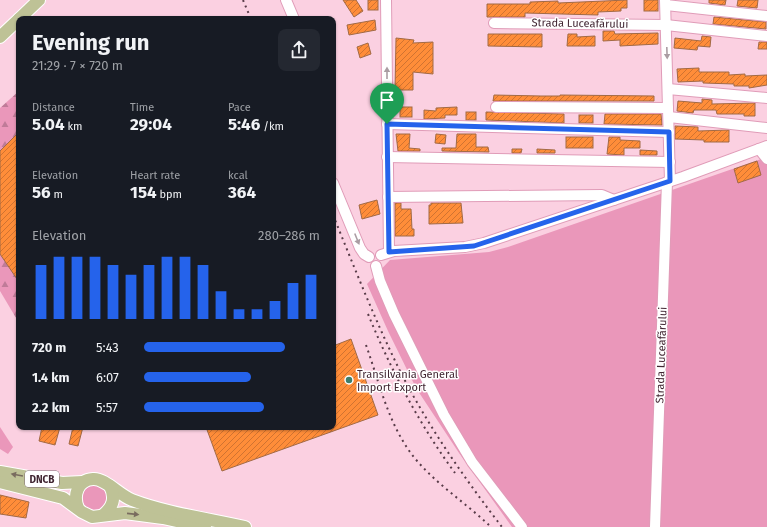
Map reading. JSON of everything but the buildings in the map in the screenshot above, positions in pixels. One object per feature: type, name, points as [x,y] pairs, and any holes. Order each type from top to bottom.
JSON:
[{"type":"main road","points":[[22,16],[39,0]]},
{"type":"main road","points":[[0,37],[16,22]]},
{"type":"main road","name":"DNCB","points":[[0,472],[62,482],[84,482],[98,479],[121,494],[138,502],[245,527]]},
{"type":"main road","name":"DNCB","points":[[0,482],[53,495],[70,502],[87,516],[98,517],[103,515],[136,514],[205,527]]},
{"type":"main road","points":[[78,508],[76,503],[76,491],[84,482]]},
{"type":"main road","points":[[103,515],[108,511],[114,499],[110,486]]},
{"type":"street","points":[[286,0],[293,16]]},
{"type":"street","points":[[376,266],[381,263],[385,253],[388,197],[386,0]]},
{"type":"street","points":[[665,2],[767,16]]},
{"type":"street","name":"Strada Luceafărului","points":[[655,527],[670,162],[665,2]]},
{"type":"street","name":"Strada Luceafărului","points":[[494,23],[666,25]]},
{"type":"street","points":[[666,25],[767,36]]},
{"type":"street","points":[[668,88],[767,98]]},
{"type":"street","points":[[496,106],[668,113],[767,128]]},
{"type":"street","points":[[387,124],[669,132]]},
{"type":"street","points":[[369,257],[374,253],[474,246],[614,200],[763,147],[767,159]]},
{"type":"street","points":[[387,157],[670,162]]},
{"type":"street","points":[[336,190],[360,248],[364,254],[369,257],[370,263],[376,266],[380,281],[394,314],[444,415],[472,462],[522,527]]},
{"type":"street","points":[[388,197],[602,195],[614,200]]},
{"type":"green space","points":[[16,94],[16,318],[0,291],[0,108]]},
{"type":"green space","points":[[767,157],[767,527],[512,527],[459,453],[416,388],[367,284],[390,260],[489,252],[508,247]]},
{"type":"green space","points":[[0,427],[13,447],[8,454],[0,449]]},
{"type":"green space","points":[[95,485],[104,489],[108,498],[104,507],[95,511],[86,507],[82,498],[86,489]]},
{"type":"railway","points":[[243,0],[250,16]]},
{"type":"railway","points":[[336,222],[383,336],[402,375],[424,415],[475,491],[502,527]]},
{"type":"railway","points":[[368,314],[396,376],[429,435],[455,473]]},
{"type":"railway","points":[[366,345],[392,421],[408,449],[426,471],[491,527]]},
{"type":"place","name":"Transilvania General Import Export","points":[[349,380]]},
{"type":"route","points":[[387,124],[474,128],[669,132],[670,181],[474,246],[389,252],[387,124]]}]
